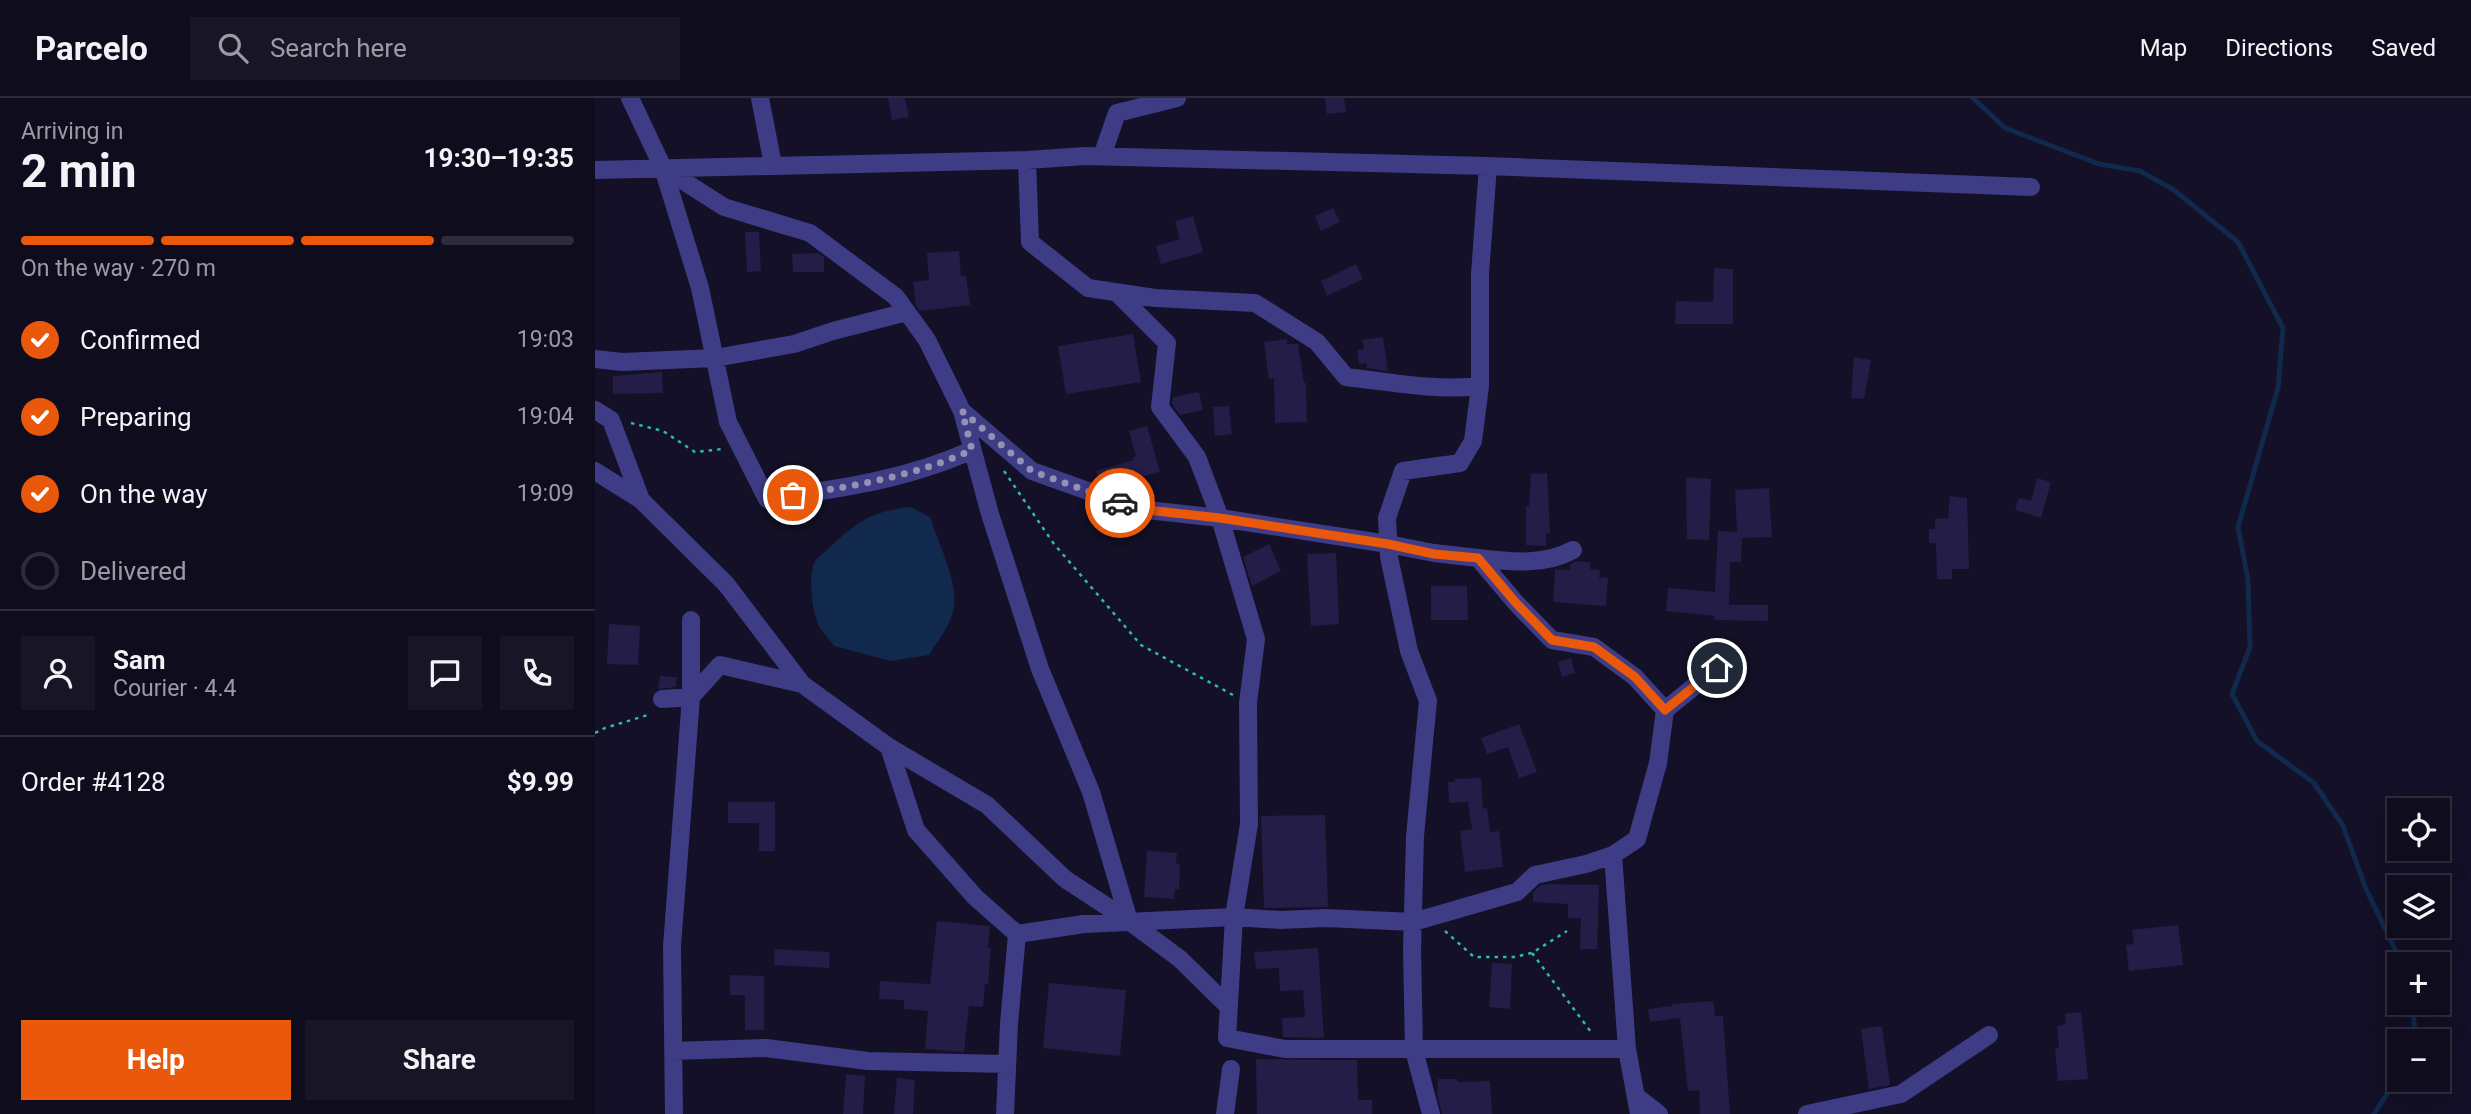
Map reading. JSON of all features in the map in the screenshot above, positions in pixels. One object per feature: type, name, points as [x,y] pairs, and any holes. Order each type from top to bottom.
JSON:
[{"type":"street","points":[[630,98],[663,168],[700,288],[728,422],[767,499],[870,484],[946,462],[972,450]]},
{"type":"street","points":[[760,98],[773,165]]},
{"type":"street","points":[[1102,156],[1117,113],[1177,98]]},
{"type":"street","points":[[595,170],[1102,156],[1488,166],[2031,187]]},
{"type":"street","points":[[1027,160],[1030,242],[1088,288],[1155,298],[1255,303],[1317,342],[1346,377],[1423,387],[1454,389],[1479,386]]},
{"type":"street","points":[[1431,1114],[1414,1050],[1421,920],[1417,795],[1428,701],[1409,652],[1389,557],[1387,518],[1403,471],[1460,463],[1473,441],[1479,386],[1480,274],[1488,166]]},
{"type":"street","points":[[663,168],[724,207],[810,233],[896,297],[927,340],[962,411],[990,514],[1036,656],[1091,792],[1129,921]]},
{"type":"street","points":[[1116,292],[1167,343],[1160,407],[1197,457],[1220,518],[1256,639],[1248,703],[1249,824],[1234,917],[1227,1038],[1285,1049],[1627,1049]]},
{"type":"street","points":[[595,359],[622,362],[715,358],[794,344],[907,312]]},
{"type":"street","points":[[595,410],[611,420],[641,500]]},
{"type":"street","points":[[962,411],[1032,471],[1138,509],[1220,518],[1388,544],[1434,554],[1513,562],[1541,561],[1573,550]]},
{"type":"street","points":[[595,471],[641,500],[726,584],[802,684],[889,747],[987,805],[1065,879],[1180,959],[1229,1007]]},
{"type":"street","points":[[1478,558],[1552,640],[1594,647],[1635,677],[1665,710]]},
{"type":"street","points":[[674,1114],[672,946],[691,697],[691,620]]},
{"type":"street","points":[[657,706],[691,697],[720,665],[802,684]]},
{"type":"street","points":[[1017,934],[1084,923],[1234,917],[1421,920],[1517,892],[1535,874],[1586,864],[1613,855],[1637,839],[1658,762],[1665,710],[1717,668]]},
{"type":"street","points":[[889,747],[916,831],[975,897],[1017,934]]},
{"type":"street","points":[[1613,855],[1627,1049],[1637,1105],[1659,1114]]},
{"type":"street","points":[[1005,1114],[1017,934]]},
{"type":"street","points":[[1807,1114],[1901,1094],[1989,1035]]},
{"type":"street","points":[[673,1051],[766,1048],[868,1060],[1007,1064]]},
{"type":"street","points":[[1225,1114],[1231,1069]]},
{"type":"path","points":[[611,420],[663,431],[695,452],[730,448],[743,451]]},
{"type":"path","points":[[1000,467],[1054,544],[1141,645],[1248,703]]},
{"type":"path","points":[[595,733],[657,706]]},
{"type":"path","points":[[1421,920],[1474,957],[1514,957],[1532,953],[1567,931]]},
{"type":"path","points":[[1532,953],[1602,1048]]},
{"type":"water","points":[[911,507],[930,517],[950,573],[954,606],[948,625],[929,655],[891,661],[834,646],[820,627],[814,611],[811,587],[814,563],[846,532],[865,520],[874,515]]},
{"type":"building","points":[[888,98],[905,98],[909,117],[892,120]]},
{"type":"building","points":[[1325,98],[1344,98],[1346,112],[1327,114]]},
{"type":"building","points":[[1333,208],[1340,222],[1321,231],[1315,216]]},
{"type":"building","points":[[1193,216],[1203,252],[1161,264],[1156,246],[1180,239],[1175,221]]},
{"type":"building","points":[[745,232],[759,232],[761,271],[747,272]]},
{"type":"building","points":[[959,251],[961,276],[966,275],[970,305],[920,311],[916,306],[913,282],[929,280],[927,253]]},
{"type":"building","points":[[818,253],[824,257],[824,272],[793,272],[792,254]]},
{"type":"building","points":[[1356,264],[1363,279],[1327,296],[1321,281]]},
{"type":"building","points":[[1714,268],[1733,269],[1733,324],[1675,324],[1676,301],[1713,302]]},
{"type":"building","points":[[1133,334],[1141,382],[1066,394],[1058,346]]},
{"type":"building","points":[[1383,337],[1388,371],[1367,368],[1366,363],[1359,364],[1357,350],[1364,349],[1362,340]]},
{"type":"building","points":[[1287,339],[1287,344],[1298,344],[1306,383],[1307,422],[1275,423],[1274,378],[1269,379],[1264,342]]},
{"type":"building","points":[[1854,357],[1871,360],[1864,399],[1851,398]]},
{"type":"building","points":[[662,372],[663,393],[613,394],[613,376]]},
{"type":"building","points":[[1199,392],[1203,410],[1180,415],[1172,404],[1173,397]]},
{"type":"building","points":[[1229,406],[1232,434],[1215,436],[1213,407]]},
{"type":"building","points":[[1147,426],[1160,472],[1106,485],[1100,483],[1096,471],[1133,460],[1136,456],[1129,431]]},
{"type":"building","points":[[1547,473],[1550,533],[1546,533],[1546,546],[1526,545],[1526,506],[1529,506],[1531,474]]},
{"type":"building","points":[[1686,477],[1711,479],[1709,540],[1687,539]]},
{"type":"building","points":[[2037,478],[2051,482],[2041,518],[2015,510],[2019,498],[2031,501]]},
{"type":"building","points":[[1769,488],[1772,537],[1742,538],[1741,562],[1730,562],[1729,605],[1768,605],[1768,621],[1714,620],[1715,616],[1666,611],[1668,588],[1715,592],[1718,531],[1737,532],[1735,490]]},
{"type":"building","points":[[1950,496],[1967,498],[1969,569],[1952,569],[1952,579],[1937,579],[1936,543],[1929,543],[1929,529],[1935,529],[1935,519],[1948,518]]},
{"type":"building","points":[[1269,544],[1281,571],[1252,586],[1243,557]]},
{"type":"building","points":[[1336,553],[1339,624],[1311,626],[1307,554]]},
{"type":"building","points":[[1576,561],[1590,562],[1590,569],[1600,570],[1599,578],[1608,578],[1606,606],[1553,602],[1555,569],[1570,570],[1571,564]]},
{"type":"building","points":[[1431,586],[1467,586],[1468,620],[1431,620]]},
{"type":"building","points":[[609,624],[640,626],[638,665],[607,664]]},
{"type":"building","points":[[1571,658],[1575,673],[1562,677],[1558,662]]},
{"type":"building","points":[[660,676],[677,677],[676,687],[658,689]]},
{"type":"building","points":[[1519,724],[1537,772],[1519,778],[1508,747],[1487,754],[1481,738]]},
{"type":"building","points":[[1481,778],[1483,809],[1487,808],[1490,832],[1499,831],[1503,867],[1465,872],[1460,831],[1472,829],[1468,802],[1449,803],[1448,782],[1455,782],[1454,779]]},
{"type":"building","points":[[728,802],[775,802],[775,851],[759,851],[759,823],[728,823]]},
{"type":"building","points":[[1325,815],[1328,907],[1264,908],[1261,816]]},
{"type":"building","points":[[1147,851],[1177,853],[1176,863],[1180,864],[1179,889],[1175,889],[1174,899],[1144,897]]},
{"type":"building","points":[[1541,885],[1599,885],[1597,949],[1580,949],[1581,918],[1568,918],[1568,904],[1533,902],[1533,892]]},
{"type":"building","points":[[937,921],[990,926],[988,984],[985,984],[983,1007],[969,1006],[964,1052],[925,1049],[928,1011],[904,1009],[904,1000],[879,999],[880,981],[930,984]]},
{"type":"building","points":[[2178,925],[2183,965],[2129,971],[2126,945],[2134,944],[2132,930]]},
{"type":"building","points":[[1318,948],[1324,1038],[1283,1037],[1282,1018],[1305,1017],[1303,990],[1280,991],[1279,968],[1256,969],[1254,952]]},
{"type":"building","points":[[775,949],[830,952],[829,968],[774,965]]},
{"type":"building","points":[[1492,963],[1512,964],[1510,1009],[1489,1007]]},
{"type":"building","points":[[730,975],[764,976],[764,1030],[745,1030],[745,995],[730,995]]},
{"type":"building","points":[[1049,983],[1126,990],[1120,1056],[1043,1048]]},
{"type":"building","points":[[1713,1001],[1715,1016],[1723,1016],[1730,1114],[1700,1114],[1699,1090],[1688,1091],[1680,1018],[1650,1022],[1648,1009]]},
{"type":"building","points":[[2081,1012],[2088,1079],[2058,1081],[2055,1048],[2059,1048],[2057,1026],[2066,1024],[2065,1014]]},
{"type":"building","points":[[1882,1026],[1890,1085],[1869,1089],[1861,1029]]},
{"type":"building","points":[[1256,1059],[1357,1060],[1358,1100],[1372,1100],[1372,1114],[1257,1114]]},
{"type":"building","points":[[846,1074],[865,1076],[863,1114],[843,1114]]},
{"type":"building","points":[[897,1078],[915,1080],[913,1114],[894,1114]]},
{"type":"building","points":[[1438,1079],[1457,1079],[1457,1082],[1490,1081],[1492,1114],[1442,1114],[1437,1094]]},
{"type":"waterway","points":[[1973,98],[2005,128],[2099,164],[2140,171],[2174,190],[2238,242],[2283,328],[2278,388],[2238,527],[2248,580],[2250,647],[2232,694],[2257,741],[2314,783],[2343,826],[2366,889],[2396,952]]},
{"type":"waterway","points":[[2413,1015],[2415,1029]]},
{"type":"waterway","points":[[2374,1114],[2388,1092]]},
{"type":"way so far","points":[[793,495],[870,484],[946,462],[972,450],[962,411],[1032,471],[1120,503]]},
{"type":"route","points":[[1120,503],[1138,509],[1220,518],[1388,544],[1434,554],[1478,558],[1552,640],[1594,647],[1635,677],[1665,710],[1717,668]]}]
